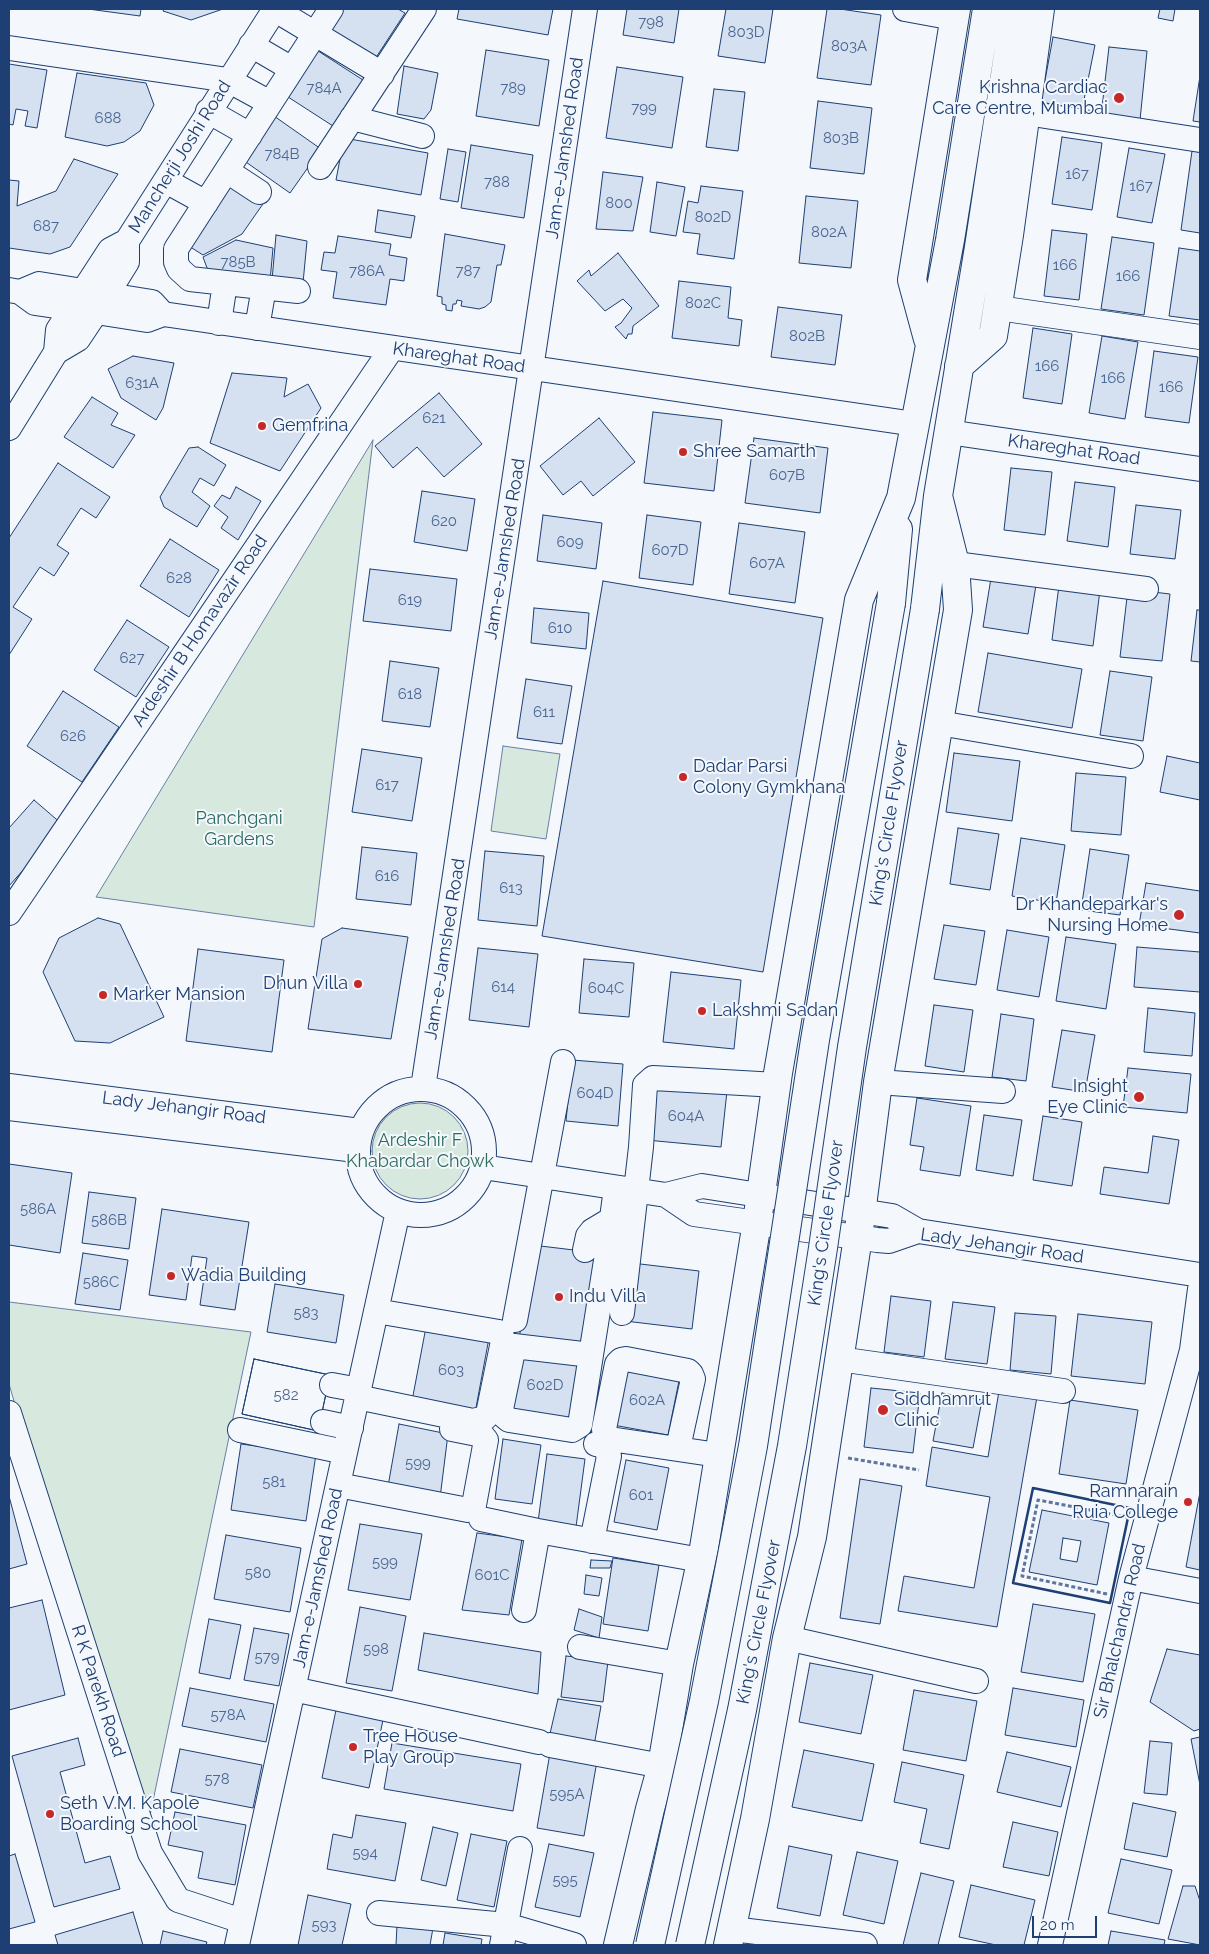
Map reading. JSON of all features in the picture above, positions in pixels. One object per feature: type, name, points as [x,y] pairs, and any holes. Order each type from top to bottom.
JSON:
[{"type":"highway","points":[[618,1945],[647,1819],[662,1766],[679,1664],[701,1560],[757,1222],[777,1085],[859,600],[901,498],[950,240],[987,9]]},
{"type":"highway","name":"King's Circle Flyover","points":[[690,1945],[742,1710],[792,1446],[852,1047],[925,608],[938,496],[979,247],[1015,9]]},
{"type":"highway","points":[[959,366],[992,336],[998,308],[1040,9]]},
{"type":"highway","points":[[929,346],[912,280],[955,13]]},
{"type":"highway","points":[[730,1937],[756,1819],[787,1638],[812,1537],[859,1224],[878,1082],[958,610],[955,564],[938,496]]},
{"type":"highway","name":"King's Circle Flyover","points":[[650,1945],[704,1701],[753,1446],[815,1040],[891,603],[901,498]]},
{"type":"street","points":[[274,9],[382,74]]},
{"type":"street","name":"Mancherji Joshi Road","points":[[9,428],[56,352],[78,339],[101,304],[127,262],[127,241],[274,9]]},
{"type":"street","points":[[298,291],[190,279],[178,269],[176,249],[331,9]]},
{"type":"street","points":[[320,167],[424,9]]},
{"type":"street","name":"Jam-e-Jamshed Road","points":[[424,1088],[585,9]]},
{"type":"street","points":[[905,9],[955,13]]},
{"type":"street","points":[[251,45],[292,69]]},
{"type":"street","points":[[9,48],[228,80],[270,103]]},
{"type":"street","points":[[208,111],[250,135]]},
{"type":"street","points":[[1026,113],[1200,140]]},
{"type":"street","points":[[352,118],[422,136]]},
{"type":"street","points":[[227,171],[259,192]]},
{"type":"street","points":[[166,181],[206,203]]},
{"type":"street","points":[[56,352],[58,330],[77,300],[110,250],[127,241]]},
{"type":"street","points":[[219,323],[225,283]]},
{"type":"street","points":[[257,328],[264,287]]},
{"type":"street","name":"Khareghat Road","points":[[14,291],[35,303],[77,300],[101,304],[146,320],[162,314],[914,424]]},
{"type":"street","points":[[998,308],[1200,337]]},
{"type":"street","name":"Ardeshir B Homavazir Road","points":[[9,913],[392,348]]},
{"type":"street","name":"Khareghat Road","points":[[948,432],[1200,468]]},
{"type":"street","points":[[955,564],[1146,589]]},
{"type":"street","points":[[938,723],[1131,756]]},
{"type":"street","points":[[515,1320],[563,1062]]},
{"type":"street","points":[[622,1313],[626,1189],[645,1085],[653,1078],[777,1085]]},
{"type":"street","points":[[878,1082],[1003,1091]]},
{"type":"street","name":"Lady Jehangir Road","points":[[9,1086],[358,1140]]},
{"type":"street","points":[[424,1088],[436,1090],[458,1100],[468,1109],[481,1129],[485,1160],[479,1178],[459,1203],[439,1213],[418,1215],[398,1211],[380,1201],[365,1181],[357,1162],[358,1140],[379,1105],[392,1096],[413,1089],[424,1088]]},
{"type":"street","points":[[9,1108],[358,1140]]},
{"type":"street","name":"Lady Jehangir Road","points":[[483,1167],[666,1195],[694,1214],[757,1222],[859,1224],[889,1241],[918,1231],[1200,1276]]},
{"type":"street","points":[[666,1195],[702,1186],[761,1196],[859,1224]]},
{"type":"street","points":[[591,1355],[514,1346],[500,1409],[502,1415],[509,1420],[572,1430],[578,1428],[591,1355],[612,1219],[626,1189]]},
{"type":"street","name":"Jam-e-Jamshed Road","points":[[237,1945],[398,1211]]},
{"type":"street","points":[[585,1250],[588,1236],[592,1231],[612,1219]]},
{"type":"street","name":"Sir Bhalchandra Road","points":[[1050,1945],[1129,1588],[1146,1521],[1196,1356],[1200,1289]]},
{"type":"street","points":[[323,1422],[355,1406],[472,1421],[485,1418],[488,1414],[502,1342],[502,1336],[499,1332],[376,1311]]},
{"type":"street","points":[[678,1448],[693,1379],[692,1374],[679,1369],[626,1359],[621,1360],[617,1364],[604,1429],[605,1435],[610,1439],[718,1455]]},
{"type":"street","points":[[839,1359],[1063,1391]]},
{"type":"street","points":[[332,1385],[355,1406],[485,1437],[486,1440],[474,1505],[468,1510],[338,1485]]},
{"type":"street","name":"R K Parekh Road","points":[[9,1413],[150,1853],[178,1900],[242,1921]]},
{"type":"street","points":[[240,1430],[275,1430],[345,1452]]},
{"type":"street","points":[[592,1541],[610,1456],[604,1445],[596,1444]]},
{"type":"street","points":[[481,1519],[701,1560]]},
{"type":"street","points":[[524,1610],[538,1531]]},
{"type":"street","points":[[1129,1588],[1200,1591]]},
{"type":"street","points":[[787,1638],[976,1681]]},
{"type":"street","points":[[580,1648],[679,1664]]},
{"type":"street","points":[[293,1689],[545,1744],[662,1766]]},
{"type":"street","points":[[504,1935],[520,1849]]},
{"type":"street","points":[[379,1913],[574,1945]]},
{"type":"street","points":[[730,1937],[865,1945]]},
{"type":"path","points":[[844,1457],[919,1470]]},
{"type":"path","points":[[1129,1588],[1022,1576],[1038,1500],[1146,1521]]},
{"type":"green space","name":"Panchgani Gardens","points":[[373,440],[314,927],[96,897]]},
{"type":"green space","points":[[503,746],[560,754],[546,839],[491,831]]},
{"type":"green space","name":"Ardeshir F Khabardar Chowk","points":[[420,1103],[438,1107],[454,1117],[464,1133],[468,1151],[464,1169],[454,1185],[438,1195],[420,1199],[402,1195],[386,1185],[376,1169],[372,1151],[376,1133],[386,1117],[402,1107]]},
{"type":"green space","points":[[9,1302],[251,1332],[144,1844],[9,1384]]},
{"type":"building","points":[[88,9],[141,9],[140,16]]},
{"type":"building","points":[[164,9],[223,9],[191,20],[163,11]]},
{"type":"building","points":[[341,9],[398,9],[405,13],[375,59],[328,29]]},
{"type":"building","points":[[459,9],[553,9],[548,35],[457,19]]},
{"type":"building","points":[[627,9],[679,9],[674,43],[623,35]]},
{"type":"building","points":[[726,9],[773,9],[765,63],[718,56]]},
{"type":"building","points":[[827,9],[881,15],[871,85],[817,78]]},
{"type":"building","points":[[1160,9],[1175,9],[1173,21],[1158,18]]},
{"type":"building","points":[[1053,37],[1095,45],[1082,110],[1041,102]]},
{"type":"building","points":[[1109,47],[1147,51],[1140,120],[1101,116]]},
{"type":"building","points":[[315,49],[363,80],[333,126],[285,95]]},
{"type":"building","points":[[486,50],[549,60],[539,126],[476,116]]},
{"type":"building","points":[[9,64],[47,70],[37,128],[25,126],[28,111],[16,109],[13,125],[9,124]]},
{"type":"building","points":[[404,66],[438,73],[431,110],[424,119],[397,114]]},
{"type":"building","points":[[617,67],[683,77],[672,148],[606,138]]},
{"type":"building","points":[[77,73],[146,83],[154,105],[140,131],[124,142],[107,146],[65,137]]},
{"type":"building","points":[[1200,76],[1200,122],[1193,121]]},
{"type":"building","points":[[714,89],[745,92],[738,151],[706,147]]},
{"type":"building","points":[[818,101],[872,108],[864,174],[810,168]]},
{"type":"building","points":[[274,116],[321,149],[290,193],[243,160]]},
{"type":"building","points":[[1062,137],[1102,143],[1092,210],[1052,204]]},
{"type":"building","points":[[344,138],[428,153],[421,195],[336,180]]},
{"type":"building","points":[[471,145],[533,155],[524,218],[461,208]]},
{"type":"building","points":[[1129,148],[1165,154],[1152,223],[1117,217]]},
{"type":"building","points":[[448,149],[466,152],[458,202],[440,199]]},
{"type":"building","points":[[1192,151],[1200,152],[1200,233],[1181,230]]},
{"type":"building","points":[[74,159],[118,174],[70,247],[50,254],[9,248],[9,180],[19,181],[17,206],[56,191]]},
{"type":"building","points":[[603,172],[643,177],[633,231],[596,229]]},
{"type":"building","points":[[228,176],[265,201],[242,234],[203,255],[184,243]]},
{"type":"building","points":[[657,182],[685,187],[676,236],[650,232]]},
{"type":"building","points":[[701,186],[743,191],[734,259],[697,254],[700,234],[683,232],[688,201],[698,203]]},
{"type":"building","points":[[806,196],[858,201],[851,268],[799,263]]},
{"type":"building","points":[[378,210],[415,216],[411,238],[375,232]]},
{"type":"building","points":[[1052,230],[1087,234],[1079,300],[1044,296]]},
{"type":"building","points":[[445,234],[505,245],[501,265],[497,265],[491,302],[485,307],[479,309],[461,306],[462,301],[457,300],[456,304],[453,304],[452,311],[446,310],[446,305],[442,304],[442,297],[437,296]]},
{"type":"building","points":[[276,235],[307,241],[303,283],[272,280]]},
{"type":"building","points":[[338,236],[391,244],[389,255],[407,258],[404,281],[390,279],[386,305],[333,298],[337,272],[321,270],[324,252],[335,253]]},
{"type":"building","points":[[1112,237],[1154,243],[1144,315],[1101,309]]},
{"type":"building","points":[[236,240],[273,248],[270,281],[216,272],[207,268],[203,257]]},
{"type":"building","points":[[1179,248],[1200,251],[1200,320],[1169,316]]},
{"type":"building","points":[[618,253],[659,306],[633,326],[632,334],[628,334],[626,339],[615,327],[621,323],[632,308],[623,299],[605,311],[577,281],[589,270],[591,276]]},
{"type":"building","points":[[679,281],[731,287],[728,318],[742,320],[739,346],[672,338]]},
{"type":"building","points":[[778,307],[842,315],[835,365],[771,357]]},
{"type":"building","points":[[1033,328],[1072,334],[1062,404],[1023,398]]},
{"type":"building","points":[[1102,336],[1138,342],[1125,419],[1089,413]]},
{"type":"building","points":[[1154,351],[1198,357],[1189,423],[1145,417]]},
{"type":"building","points":[[133,356],[174,363],[163,408],[156,420],[121,398],[108,369]]},
{"type":"building","name":"Gemfrina","points":[[232,373],[287,378],[284,397],[308,384],[321,408],[280,471],[210,443]]},
{"type":"building","points":[[439,393],[482,444],[444,477],[417,447],[393,468],[375,446]]},
{"type":"building","points":[[92,397],[118,413],[111,425],[135,435],[113,468],[64,437]]},
{"type":"building","name":"Shree Samarth","points":[[653,412],[722,420],[714,491],[644,483]]},
{"type":"building","points":[[599,418],[635,462],[593,496],[581,481],[563,495],[540,466]]},
{"type":"building","points":[[754,438],[828,448],[820,513],[745,503]]},
{"type":"building","points":[[198,447],[226,465],[214,486],[200,478],[192,492],[210,506],[197,527],[164,507],[160,497],[189,448]]},
{"type":"building","points":[[58,463],[110,497],[96,518],[81,508],[57,545],[69,553],[54,576],[40,567],[13,607],[32,619],[9,655],[9,538]]},
{"type":"building","points":[[1011,468],[1052,472],[1045,535],[1004,530]]},
{"type":"building","points":[[1075,482],[1115,487],[1108,547],[1067,541]]},
{"type":"building","points":[[236,487],[261,501],[238,540],[221,528],[228,517],[214,506],[222,495],[230,499]]},
{"type":"building","points":[[422,491],[475,499],[467,551],[414,542]]},
{"type":"building","points":[[1136,505],[1181,510],[1175,559],[1130,554]]},
{"type":"building","points":[[543,515],[602,523],[596,569],[537,561]]},
{"type":"building","points":[[647,515],[701,522],[693,585],[639,578]]},
{"type":"building","points":[[739,523],[805,532],[795,603],[729,594]]},
{"type":"building","points":[[170,539],[219,570],[189,617],[140,586]]},
{"type":"building","points":[[370,569],[457,579],[451,631],[363,621]]},
{"type":"building","points":[[992,572],[1037,579],[1028,634],[983,627]]},
{"type":"building","name":"Dadar Parsi Colony Gymkhana","points":[[603,581],[823,618],[763,972],[542,936]]},
{"type":"building","points":[[1059,585],[1100,590],[1093,646],[1052,640]]},
{"type":"building","points":[[1128,589],[1170,594],[1162,661],[1120,657]]},
{"type":"building","points":[[534,608],[589,613],[586,649],[531,643]]},
{"type":"building","points":[[1197,610],[1200,610],[1200,662],[1191,661]]},
{"type":"building","points":[[127,620],[169,647],[136,697],[94,670]]},
{"type":"building","points":[[988,653],[1082,669],[1072,728],[978,712]]},
{"type":"building","points":[[390,661],[439,668],[430,727],[382,721]]},
{"type":"building","points":[[1110,671],[1152,677],[1143,741],[1100,735]]},
{"type":"building","points":[[526,679],[572,686],[562,744],[517,738]]},
{"type":"building","points":[[63,691],[119,727],[82,782],[27,746]]},
{"type":"building","points":[[362,749],[422,758],[412,821],[352,812]]},
{"type":"building","points":[[954,753],[1020,761],[1012,821],[946,812]]},
{"type":"building","points":[[1167,756],[1200,763],[1200,800],[1160,792]]},
{"type":"building","points":[[1076,773],[1126,777],[1121,835],[1071,831]]},
{"type":"building","points":[[34,800],[63,825],[9,886],[9,828]]},
{"type":"building","points":[[958,828],[999,834],[990,890],[950,884]]},
{"type":"building","points":[[1021,838],[1065,845],[1056,903],[1012,896]]},
{"type":"building","points":[[362,847],[417,853],[411,905],[356,899]]},
{"type":"building","points":[[1090,849],[1129,855],[1120,915],[1081,910]]},
{"type":"building","points":[[485,851],[544,856],[537,926],[478,920]]},
{"type":"building","points":[[1146,883],[1200,891],[1200,933],[1139,925]]},
{"type":"building","name":"Marker Mansion","points":[[98,918],[120,924],[164,1017],[110,1043],[75,1041],[43,972],[59,938]]},
{"type":"building","points":[[944,925],[985,931],[976,985],[934,979]]},
{"type":"building","name":"Dhun Villa","points":[[342,928],[408,937],[391,1039],[308,1029],[322,939]]},
{"type":"building","points":[[1007,930],[1049,937],[1039,997],[997,990]]},
{"type":"building","points":[[1066,937],[1116,944],[1106,1009],[1056,1001]]},
{"type":"building","points":[[1137,947],[1200,952],[1200,992],[1134,987]]},
{"type":"building","points":[[478,948],[538,954],[529,1027],[469,1020]]},
{"type":"building","points":[[198,949],[284,960],[272,1052],[186,1041]]},
{"type":"building","points":[[584,959],[634,963],[629,1017],[579,1013]]},
{"type":"building","name":"Lakshmi Sadan","points":[[671,972],[741,980],[734,1049],[663,1042]]},
{"type":"building","points":[[934,1005],[973,1010],[964,1072],[925,1066]]},
{"type":"building","points":[[1148,1008],[1195,1013],[1192,1056],[1144,1052]]},
{"type":"building","points":[[1001,1014],[1034,1019],[1026,1081],[992,1077]]},
{"type":"building","points":[[1062,1030],[1095,1035],[1085,1092],[1052,1087]]},
{"type":"building","points":[[572,1060],[623,1064],[618,1126],[566,1121]]},
{"type":"building","points":[[1128,1068],[1191,1074],[1187,1113],[1123,1107]]},
{"type":"building","points":[[652,1083],[727,1091],[721,1147],[646,1140]]},
{"type":"building","points":[[917,1098],[971,1106],[960,1176],[920,1170],[924,1147],[910,1145]]},
{"type":"building","points":[[984,1115],[1022,1120],[1013,1176],[976,1170]]},
{"type":"building","points":[[1043,1116],[1082,1122],[1072,1186],[1033,1180]]},
{"type":"building","points":[[1153,1136],[1179,1140],[1169,1204],[1100,1194],[1104,1167],[1148,1173]]},
{"type":"building","points":[[9,1164],[72,1173],[60,1253],[9,1245]]},
{"type":"building","points":[[89,1192],[136,1198],[129,1249],[82,1243]]},
{"type":"building","name":"Wadia Building","points":[[162,1209],[249,1222],[235,1310],[200,1305],[207,1258],[192,1256],[186,1300],[149,1295]]},
{"type":"building","name":"Indu Villa","points":[[532,1245],[599,1253],[588,1348],[519,1340]]},
{"type":"building","points":[[83,1253],[128,1260],[120,1310],[75,1304]]},
{"type":"building","points":[[632,1263],[699,1271],[692,1329],[625,1321]]},
{"type":"building","points":[[275,1284],[344,1295],[336,1343],[267,1332]]},
{"type":"building","points":[[891,1296],[931,1301],[924,1357],[884,1352]]},
{"type":"building","points":[[953,1302],[995,1307],[987,1364],[945,1359]]},
{"type":"building","points":[[1015,1313],[1056,1316],[1051,1374],[1010,1370]]},
{"type":"building","points":[[1078,1314],[1152,1322],[1145,1384],[1071,1376]]},
{"type":"building","points":[[426,1327],[489,1338],[475,1413],[412,1401]]},
{"type":"building","points":[[516,1348],[583,1358],[573,1422],[507,1413]]},
{"type":"building","points":[[254,1359],[330,1375],[318,1431],[242,1414]]},
{"type":"building","points":[[254,1359],[330,1375],[318,1431],[242,1414]]},
{"type":"building","points":[[625,1365],[680,1376],[668,1435],[613,1425]]},
{"type":"building","points":[[1000,1385],[1038,1391],[997,1627],[898,1611],[904,1576],[974,1588],[990,1497],[926,1486],[932,1447],[988,1457]]},
{"type":"building","points":[[871,1388],[920,1393],[913,1453],[864,1447]]},
{"type":"building","points":[[942,1393],[982,1400],[973,1448],[933,1441]]},
{"type":"building","points":[[1070,1400],[1138,1410],[1126,1484],[1059,1474]]},
{"type":"building","points":[[399,1424],[448,1434],[440,1498],[387,1492]]},
{"type":"building","points":[[503,1439],[541,1445],[532,1504],[495,1499]]},
{"type":"building","points":[[241,1444],[316,1454],[306,1521],[231,1510]]},
{"type":"building","points":[[547,1454],[585,1459],[576,1527],[538,1522]]},
{"type":"building","points":[[626,1460],[669,1468],[657,1530],[614,1522]]},
{"type":"building","points":[[860,1479],[902,1486],[880,1624],[840,1618]]},
{"type":"building","points":[[1200,1492],[1200,1570],[1186,1567]]},
{"type":"building","points":[[9,1496],[27,1564],[9,1569]]},
{"type":"building","points":[[1042,1510],[1109,1523],[1097,1585],[1029,1572]],"holes":[[[1063,1538],[1081,1541],[1077,1562],[1060,1559]]]},
{"type":"building","points":[[360,1524],[422,1534],[410,1600],[348,1590]]},
{"type":"building","points":[[477,1533],[522,1539],[509,1615],[462,1610]]},
{"type":"building","points":[[226,1535],[301,1548],[290,1612],[214,1599]]},
{"type":"building","points":[[613,1558],[659,1565],[648,1631],[603,1624]]},
{"type":"building","points":[[591,1560],[612,1561],[610,1568],[590,1568]]},
{"type":"building","points":[[586,1575],[602,1578],[599,1596],[584,1594]]},
{"type":"building","points":[[42,1600],[65,1695],[9,1710],[9,1608]]},
{"type":"building","points":[[1033,1604],[1095,1614],[1083,1682],[1021,1672]]},
{"type":"building","points":[[360,1607],[406,1616],[392,1691],[346,1683]]},
{"type":"building","points":[[579,1609],[602,1617],[599,1638],[574,1630]]},
{"type":"building","points":[[209,1619],[241,1625],[230,1679],[199,1673]]},
{"type":"building","points":[[254,1628],[289,1634],[279,1686],[244,1680]]},
{"type":"building","points":[[424,1633],[541,1652],[538,1694],[418,1670]]},
{"type":"building","points":[[1167,1649],[1200,1655],[1200,1729],[1194,1731],[1150,1702]]},
{"type":"building","points":[[566,1656],[608,1661],[603,1702],[561,1697]]},
{"type":"building","points":[[810,1663],[873,1675],[861,1734],[799,1722]]},
{"type":"building","points":[[190,1688],[274,1704],[266,1742],[182,1726]]},
{"type":"building","points":[[1013,1688],[1084,1700],[1076,1747],[1005,1735]]},
{"type":"building","points":[[914,1690],[977,1701],[966,1761],[903,1750]]},
{"type":"building","points":[[558,1699],[601,1706],[594,1746],[549,1738]]},
{"type":"building","name":"Tree House Play Group","points":[[337,1705],[384,1715],[369,1788],[322,1778]]},
{"type":"building","points":[[1200,1737],[1200,1785],[1191,1739]]},
{"type":"building","name":"Seth V.M. Kapole Boarding School","points":[[78,1738],[85,1765],[60,1772],[85,1863],[110,1856],[120,1889],[54,1907],[12,1756]]},
{"type":"building","points":[[1150,1741],[1172,1743],[1167,1795],[1144,1793]]},
{"type":"building","points":[[392,1743],[521,1764],[513,1811],[384,1789]]},
{"type":"building","points":[[180,1749],[262,1765],[253,1808],[171,1792]]},
{"type":"building","points":[[804,1750],[874,1764],[862,1821],[792,1807]]},
{"type":"building","points":[[1007,1752],[1071,1767],[1061,1807],[997,1792]]},
{"type":"building","points":[[550,1753],[597,1761],[584,1836],[537,1828]]},
{"type":"building","points":[[902,1762],[964,1775],[949,1849],[920,1843],[927,1809],[894,1802]]},
{"type":"building","points":[[1133,1803],[1176,1812],[1167,1857],[1124,1849]]},
{"type":"building","points":[[175,1812],[246,1825],[235,1885],[198,1878],[203,1852],[168,1845]]},
{"type":"building","points":[[356,1815],[406,1823],[395,1881],[327,1869],[333,1834],[352,1838]]},
{"type":"building","points":[[1013,1822],[1058,1832],[1049,1876],[1003,1867]]},
{"type":"building","points":[[433,1827],[458,1833],[446,1886],[421,1880]]},
{"type":"building","points":[[471,1834],[507,1841],[494,1907],[457,1900]]},
{"type":"building","points":[[549,1844],[594,1853],[580,1917],[535,1907]]},
{"type":"building","points":[[789,1846],[832,1855],[820,1916],[777,1908]]},
{"type":"building","points":[[857,1852],[898,1861],[884,1924],[843,1915]]},
{"type":"building","points":[[15,1854],[35,1922],[9,1929],[9,1856]]},
{"type":"building","points":[[1121,1859],[1172,1870],[1159,1924],[1108,1913]]},
{"type":"building","points":[[921,1873],[954,1881],[938,1945],[903,1945]]},
{"type":"building","points":[[971,1885],[1035,1900],[1024,1945],[996,1945],[959,1937]]},
{"type":"building","points":[[1183,1886],[1195,1886],[1200,1901],[1200,1945],[1168,1939]]},
{"type":"building","points":[[308,1895],[351,1904],[342,1945],[298,1945]]},
{"type":"building","points":[[133,1912],[143,1945],[58,1945],[55,1935]]},
{"type":"building","points":[[397,1925],[433,1928],[430,1945],[396,1945]]},
{"type":"building","points":[[163,1931],[207,1942],[206,1945],[160,1945]]},
{"type":"building","points":[[1111,1931],[1165,1940],[1164,1945],[1108,1945]]},
{"type":"building","points":[[445,1933],[482,1939],[481,1945],[443,1945]]},
{"type":"wall","points":[[1033,1488],[1130,1508],[1110,1603],[1013,1583],[1033,1488]]},
{"type":"place","name":"Krishna Cardiac Care Centre, Mumbai","points":[[1119,98]]},
{"type":"place","name":"Gemfrina","points":[[262,426]]},
{"type":"place","name":"Shree Samarth","points":[[683,452]]},
{"type":"place","name":"Dadar Parsi Colony Gymkhana","points":[[683,777]]},
{"type":"place","name":"Dr Khandeparkar's Nursing Home","points":[[1179,915]]},
{"type":"place","name":"Dhun Villa","points":[[358,984]]},
{"type":"place","name":"Marker Mansion","points":[[103,995]]},
{"type":"place","name":"Lakshmi Sadan","points":[[702,1011]]},
{"type":"place","name":"Insight Eye Clinic","points":[[1139,1097]]},
{"type":"place","name":"Wadia Building","points":[[171,1276]]},
{"type":"place","name":"Indu Villa","points":[[559,1297]]},
{"type":"place","name":"Siddhamrut Clinic","points":[[883,1410]]},
{"type":"place","name":"Ramnarain Ruia College","points":[[1188,1502]]},
{"type":"place","name":"Tree House Play Group","points":[[353,1747]]},
{"type":"place","name":"Seth V.M. Kapole Boarding School","points":[[50,1814]]}]
